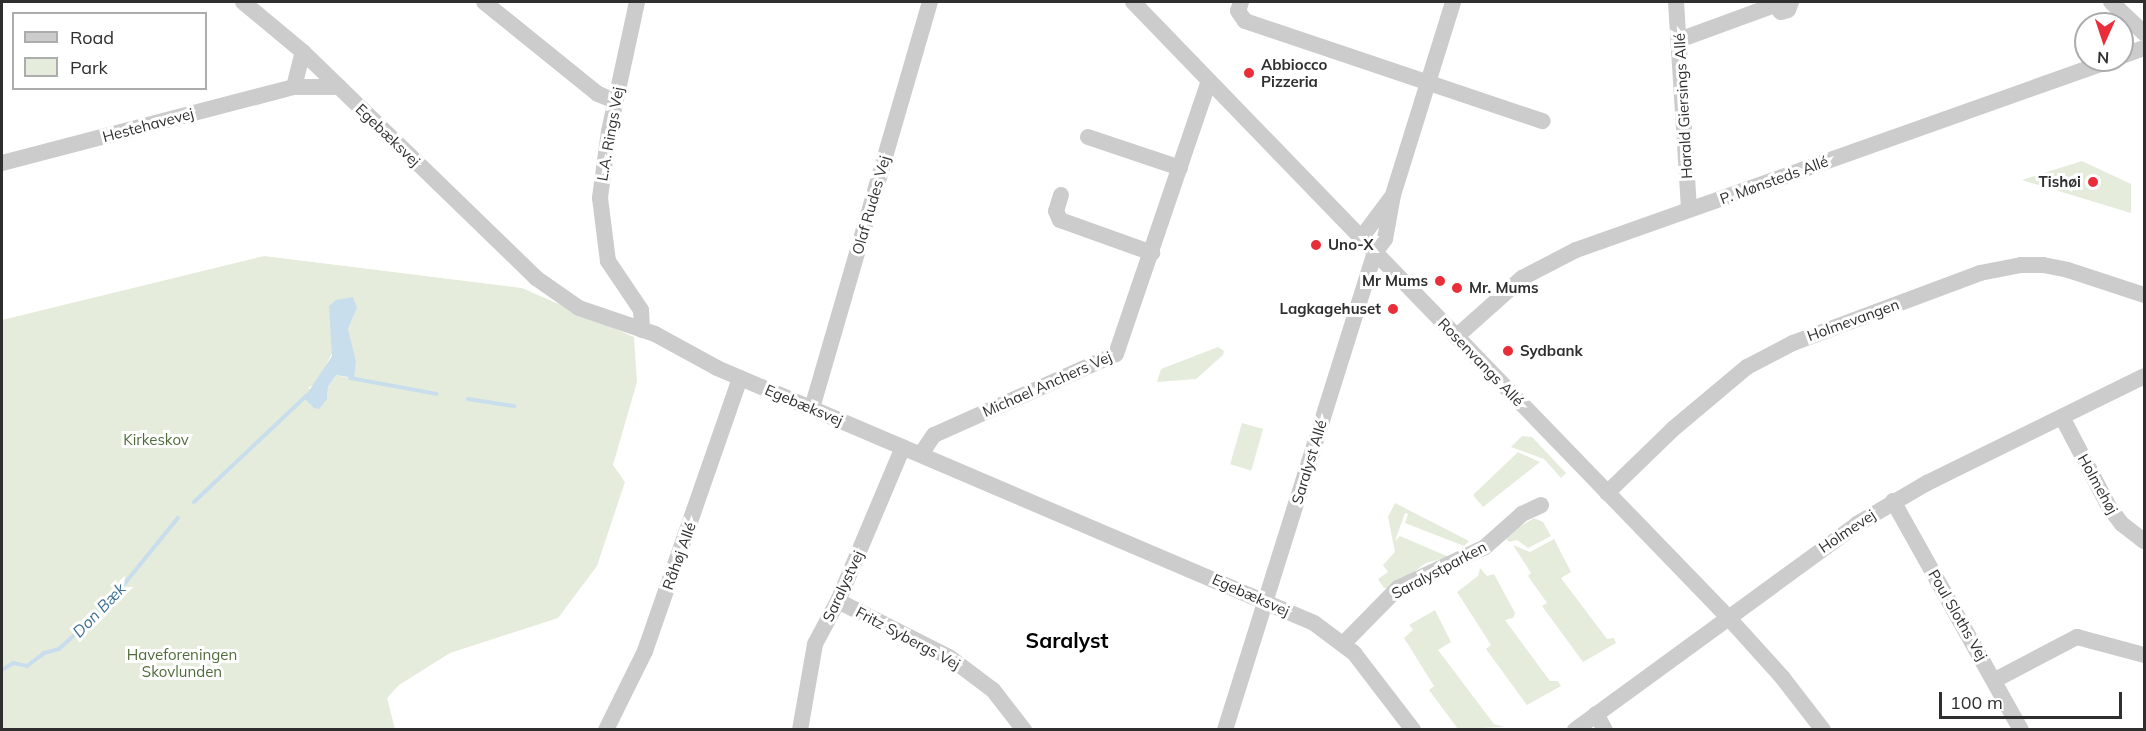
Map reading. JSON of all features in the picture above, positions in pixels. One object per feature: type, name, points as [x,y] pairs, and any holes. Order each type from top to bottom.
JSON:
[{"type":"street","name":"Egebæksvej","points":[[243,2],[303,52],[536,278],[579,308],[642,330],[740,378],[1314,623],[1344,643],[1413,729]]},
{"type":"street","points":[[484,2],[598,94],[615,101]]},
{"type":"street","name":"L.A. Rings Vej","points":[[637,2],[602,166],[602,228],[609,261],[641,310],[642,330]]},
{"type":"street","name":"Olaf Rudes Vej","points":[[812,408],[930,2]]},
{"type":"street","name":"Rosenvangs Allé","points":[[1133,2],[1726,615],[1822,729]]},
{"type":"street","points":[[1241,2],[1238,11],[1245,21],[1427,84],[1543,121]]},
{"type":"street","name":"Saralyst Allé","points":[[1225,729],[1375,252],[1385,239],[1393,195],[1453,2]]},
{"type":"street","name":"Harald Giersings Allé","points":[[1677,2],[1689,210]]},
{"type":"street","points":[[1679,40],[1772,4],[1784,12],[1791,2]]},
{"type":"street","points":[[2111,2],[2145,33]]},
{"type":"street","points":[[294,87],[303,52]]},
{"type":"street","name":"P. Mønsteds Allé","points":[[1456,337],[1522,278],[1576,250],[2078,72]]},
{"type":"street","name":"Michael Anchers Vej","points":[[921,454],[934,435],[1116,354],[1209,81]]},
{"type":"street","name":"Hestehavevej","points":[[2,163],[294,87],[339,87]]},
{"type":"street","points":[[1088,137],[1180,168]]},
{"type":"street","points":[[1061,195],[1056,211],[1060,220],[1152,253]]},
{"type":"street","name":"Saralyst Allé","points":[[1361,238],[1393,195]]},
{"type":"street","name":"Holmevangen","points":[[1608,493],[1681,422],[1747,367],[1793,343],[1980,273],[2021,265],[2043,265],[2068,270],[2145,295]]},
{"type":"street","name":"Holmevej","points":[[1575,729],[1726,615],[1893,501],[2145,376]]},
{"type":"street","name":"Råhøj Allé","points":[[606,729],[645,651],[740,378]]},
{"type":"street","name":"Holmehøj","points":[[2062,417],[2109,507],[2122,524],[2145,541]]},
{"type":"street","name":"Saralystvej","points":[[800,729],[809,662],[838,601],[903,447]]},
{"type":"street","name":"Poul Sloths Vej","points":[[1893,501],[2021,729]]},
{"type":"street","name":"Saralystparken","points":[[1344,643],[1398,588],[1485,547],[1522,514],[1542,505]]},
{"type":"street","name":"Fritz Sybergs Vej","points":[[838,601],[949,657],[993,690],[1024,729]]},
{"type":"street","points":[[1995,680],[2077,637],[2145,655]]},
{"type":"street","points":[[1596,714],[1605,729]]},
{"type":"green space","points":[[2082,161],[2131,184],[2131,213],[2022,180]]},
{"type":"green space","name":"Kirkeskov","points":[[264,256],[522,288],[634,337],[637,382],[613,465],[625,482],[597,566],[558,618],[450,653],[399,685],[387,698],[395,729],[2,729],[2,320]],"holes":[[[357,308],[348,329],[354,379],[336,375],[328,387],[327,399],[308,388],[316,383]]]},
{"type":"green space","points":[[1218,347],[1224,351],[1223,355],[1196,379],[1157,382],[1161,369]]},
{"type":"green space","points":[[1242,423],[1263,429],[1251,470],[1230,464]]},
{"type":"green space","points":[[1522,436],[1532,437],[1566,473],[1561,478],[1544,459],[1511,447]]},
{"type":"green space","points":[[1518,452],[1540,462],[1483,507],[1473,495]]},
{"type":"green space","points":[[1395,503],[1469,541],[1464,546],[1405,523],[1408,514],[1405,513],[1395,541],[1400,536],[1449,557],[1426,563],[1392,588],[1384,588],[1378,579],[1388,572],[1383,565],[1395,552],[1388,517]]},
{"type":"green space","points":[[1534,518],[1543,522],[1551,536],[1528,548],[1517,540],[1509,542],[1504,536]]},
{"type":"green space","points":[[1554,539],[1571,572],[1561,578],[1607,639],[1614,638],[1616,643],[1583,662],[1542,606],[1547,603],[1528,576],[1531,573],[1513,545],[1530,552]]},
{"type":"green space","points":[[1480,568],[1487,576],[1494,574],[1515,613],[1513,618],[1505,620],[1550,681],[1558,681],[1561,686],[1527,705],[1486,649],[1491,645],[1457,592],[1478,576]]},
{"type":"green space","points":[[1435,610],[1451,642],[1438,650],[1494,724],[1504,727],[1458,729],[1429,690],[1434,686],[1404,638],[1413,630],[1409,625]]},
{"type":"water","points":[[353,297],[357,308],[348,329],[356,362],[354,378],[336,375],[328,387],[327,399],[319,409],[314,408],[304,398],[332,356],[329,306],[336,300]]},
{"type":"waterway","points":[[350,378],[437,394]]},
{"type":"waterway","name":"Don Bæk","points":[[194,502],[307,395]]},
{"type":"waterway","points":[[468,399],[514,406]]},
{"type":"waterway","name":"Don Bæk","points":[[2,670],[13,663],[27,666],[44,653],[59,649],[108,604],[178,518]]},
{"type":"place","name":"Abbiocco Pizzeria","points":[[1249,73]]},
{"type":"place","name":"Tishøi","points":[[2093,182]]},
{"type":"place","name":"Uno-X","points":[[1316,245]]},
{"type":"place","name":"Mr Mums","points":[[1440,281]]},
{"type":"place","name":"Mr. Mums","points":[[1457,288]]},
{"type":"place","name":"Lagkagehuset","points":[[1393,309]]},
{"type":"place","name":"Sydbank","points":[[1508,351]]},
{"type":"district","name":"Saralyst","points":[[1067,640]]},
{"type":"park label","name":"Haveforeningen Skovlunden","points":[[182,662]]}]
